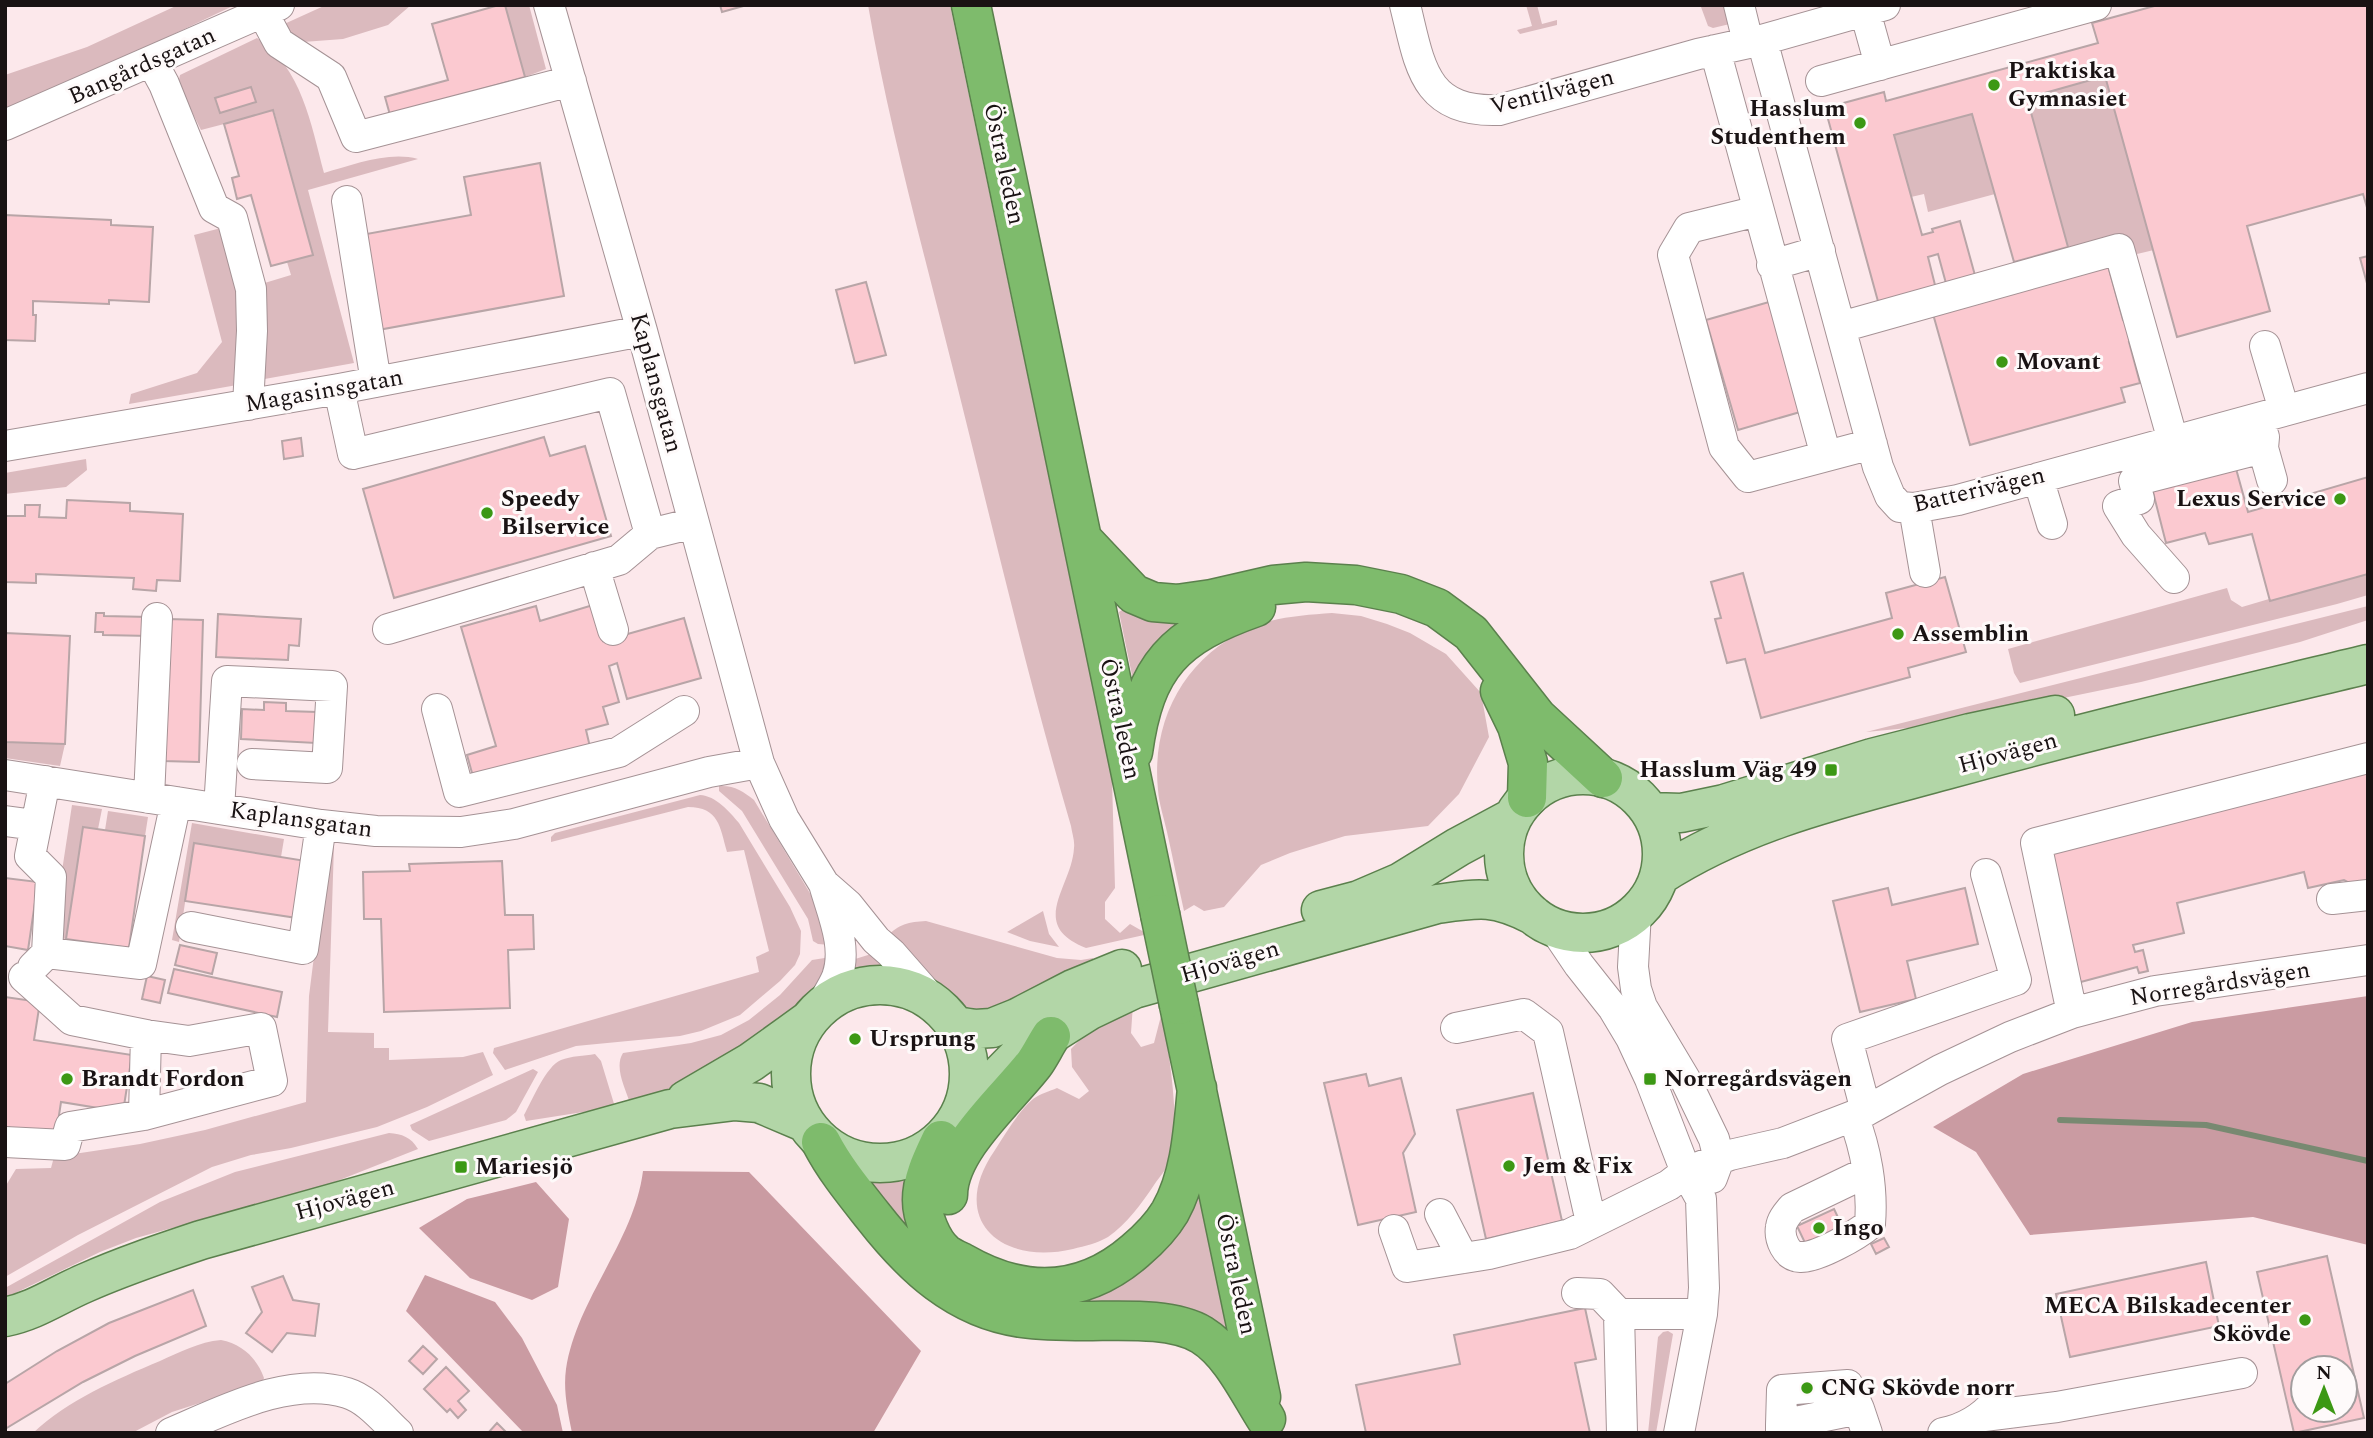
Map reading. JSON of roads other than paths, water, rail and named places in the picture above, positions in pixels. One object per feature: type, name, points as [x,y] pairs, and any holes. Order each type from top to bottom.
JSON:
[{"type":"highway","name":"Östra leden","points":[[971,5],[1268,1426]]},
{"type":"highway","points":[[1083,540],[1134,594],[1153,603],[1177,604],[1306,582],[1356,585],[1401,594],[1437,608],[1471,633],[1536,717],[1603,778]]},
{"type":"highway","points":[[1130,771],[1137,722],[1151,681],[1163,662],[1180,646],[1227,617],[1276,600],[1304,597],[1352,598],[1396,608],[1427,620],[1458,642],[1483,669],[1504,696],[1517,726],[1528,763],[1520,808]]},
{"type":"highway","points":[[987,1277],[959,1238],[950,1216],[948,1191],[955,1167],[976,1131],[1034,1064],[1051,1036]]},
{"type":"highway","points":[[951,1127],[927,1172],[922,1201],[928,1228],[943,1252],[987,1277],[1037,1288],[1060,1287],[1103,1274],[1125,1260],[1161,1225],[1180,1190],[1191,1149],[1197,1088]]},
{"type":"highway","points":[[813,1132],[833,1165],[889,1237],[945,1290],[971,1303],[1020,1318],[1047,1321],[1139,1321],[1175,1326],[1201,1335],[1230,1363],[1268,1426]]},
{"type":"main road","name":"Hjovägen","points":[[1650,812],[1681,813],[1724,804],[1872,758],[1970,733],[2204,682],[2368,636]]},
{"type":"main road","name":"Hjovägen","points":[[1659,876],[1677,864],[1754,827],[1820,803],[2038,745],[2368,664]]},
{"type":"main road","points":[[1583,775],[1603,778],[1622,785],[1638,797],[1650,812],[1659,832],[1662,854],[1659,876],[1650,895],[1636,912],[1618,925],[1597,932],[1576,933],[1543,921],[1518,900],[1508,881],[1504,859],[1505,838],[1520,808],[1544,785],[1583,775]]},
{"type":"main road","name":"Hjovägen","points":[[944,1014],[975,1029],[992,1028],[1122,969],[1359,900],[1401,882],[1520,808]]},
{"type":"main road","name":"Hjovägen","points":[[951,1127],[1020,1054],[1090,1010],[1134,989],[1427,907],[1476,899],[1508,902],[1543,921]]},
{"type":"main road","points":[[877,984],[916,992],[944,1014],[964,1041],[969,1068],[967,1094],[951,1127],[926,1151],[909,1159],[872,1164],[836,1152],[813,1132],[796,1106],[790,1071],[799,1037],[814,1014],[838,995],[856,987],[877,984]]},
{"type":"main road","name":"Hjovägen","points":[[670,1109],[751,1062],[814,1014]]},
{"type":"main road","name":"Hjovägen","points":[[13,1323],[83,1284],[201,1240],[670,1109],[735,1101],[759,1103],[813,1132]]},
{"type":"street","name":"Kaplansgatan","points":[[549,5],[642,331],[759,763],[784,819],[824,884],[839,935],[840,963],[836,977],[814,1014]]},
{"type":"street","name":"Ventilvägen","points":[[1405,5],[1421,66],[1430,85],[1445,98],[1480,111],[1499,110],[1875,8]]},
{"type":"street","name":"Batterivägen","points":[[1739,5],[1755,41],[1820,251],[1872,444],[1889,496],[1898,512],[1958,500],[2368,388]]},
{"type":"street","points":[[1821,81],[2096,5]]},
{"type":"street","points":[[1875,8],[1880,65]]},
{"type":"street","points":[[271,9],[279,44],[331,77],[356,137],[571,81]]},
{"type":"street","name":"Bangårdsgatan","points":[[5,125],[271,9]]},
{"type":"street","points":[[1715,50],[1758,211],[1780,263],[1834,454]]},
{"type":"street","points":[[152,62],[164,84],[214,208],[232,218],[251,289],[248,405]]},
{"type":"street","points":[[347,201],[376,382]]},
{"type":"street","points":[[1758,211],[1689,228],[1673,255],[1724,447],[1748,477],[1872,444]]},
{"type":"street","points":[[1840,327],[2119,249],[2173,441]]},
{"type":"street","points":[[1780,263],[1820,251]]},
{"type":"street","name":"Magasinsgatan","points":[[5,446],[339,389],[642,331]]},
{"type":"street","points":[[2265,346],[2271,414],[2263,448],[2272,480]]},
{"type":"street","points":[[339,389],[353,454],[610,393],[650,534]]},
{"type":"street","points":[[2174,578],[2136,535],[2118,506],[2139,499],[2134,481],[2263,448]]},
{"type":"street","points":[[2038,478],[2052,524]]},
{"type":"street","points":[[1898,512],[1925,572]]},
{"type":"street","points":[[387,629],[619,560],[650,534],[694,523]]},
{"type":"street","points":[[594,567],[613,630]]},
{"type":"street","points":[[5,1142],[65,1145],[70,1127],[144,1115],[272,1081],[261,1028],[190,1041],[72,1020],[14,975],[47,953],[141,964],[163,800],[157,618]]},
{"type":"street","points":[[219,809],[227,681],[332,686],[327,768],[252,764]]},
{"type":"street","points":[[437,709],[459,793],[619,752],[684,711]]},
{"type":"street","points":[[619,752],[632,794]]},
{"type":"street","points":[[2073,1013],[2036,843],[2368,758]]},
{"type":"street","name":"Kaplansgatan","points":[[5,775],[321,825],[376,831],[461,832],[514,824],[709,772],[759,763]]},
{"type":"street","points":[[45,781],[30,856],[51,877],[47,953]]},
{"type":"street","points":[[5,821],[35,825]]},
{"type":"street","points":[[191,927],[303,949],[321,825]]},
{"type":"street","points":[[1867,1171],[1847,1039],[2015,980],[1986,874]]},
{"type":"street","name":"Kaplansgatan","points":[[824,884],[848,905],[876,940],[891,953],[944,1014]]},
{"type":"street","points":[[2332,899],[2367,903]]},
{"type":"street","points":[[1636,912],[1633,967],[1642,1007],[1673,1058],[1714,1139],[1718,1159],[1716,1172],[1701,1199]]},
{"type":"street","points":[[1543,921],[1613,1008],[1631,1038],[1655,1090],[1686,1172],[1701,1199],[1704,1288],[1702,1314],[1679,1433]]},
{"type":"street","name":"Norregårdsvägen","points":[[1394,1230],[1406,1267],[1489,1254],[1570,1234],[1669,1185],[1686,1172],[1718,1159],[1783,1143],[1860,1113],[1940,1070],[2010,1037],[2073,1013],[2155,991],[2368,960]]},
{"type":"street","points":[[1456,1028],[1524,1014],[1548,1032],[1591,1223]]},
{"type":"street","points":[[144,1115],[146,1035]]},
{"type":"street","points":[[1440,1214],[1463,1258]]},
{"type":"street","points":[[1577,1293],[1600,1294],[1619,1314],[1622,1433]]},
{"type":"street","points":[[1619,1314],[1702,1314]]},
{"type":"street","points":[[1943,1433],[1993,1406],[2036,1421],[2242,1373]]},
{"type":"street","points":[[171,1433],[222,1411],[280,1392],[320,1388],[349,1393],[371,1407],[398,1433]]},
{"type":"street","points":[[1781,1429],[1863,1421]]},
{"type":"waterway","points":[[2060,1120],[2206,1125],[2368,1161]]},
{"type":"place","name":"Praktiska Gymnasiet","points":[[1994,85]]},
{"type":"place","name":"Hasslum Studenthem","points":[[1860,123]]},
{"type":"place","name":"Movant","points":[[2002,362]]},
{"type":"place","name":"Lexus Service","points":[[2340,499]]},
{"type":"place","name":"Speedy Bilservice","points":[[487,513]]},
{"type":"place","name":"Assemblin","points":[[1898,634]]},
{"type":"place","name":"Hasslum Väg 49","points":[[1831,770]]},
{"type":"place","name":"Ursprung","points":[[855,1039]]},
{"type":"place","name":"Brandt Fordon","points":[[67,1079]]},
{"type":"place","name":"Norregårdsvägen","points":[[1650,1079]]},
{"type":"place","name":"Jem & Fix","points":[[1509,1166]]},
{"type":"place","name":"Mariesjö","points":[[461,1167]]},
{"type":"place","name":"Ingo","points":[[1819,1228]]},
{"type":"place","name":"MECA Bilskadecenter Skövde","points":[[2305,1320]]},
{"type":"place","name":"CNG Skövde norr","points":[[1807,1388]]}]
